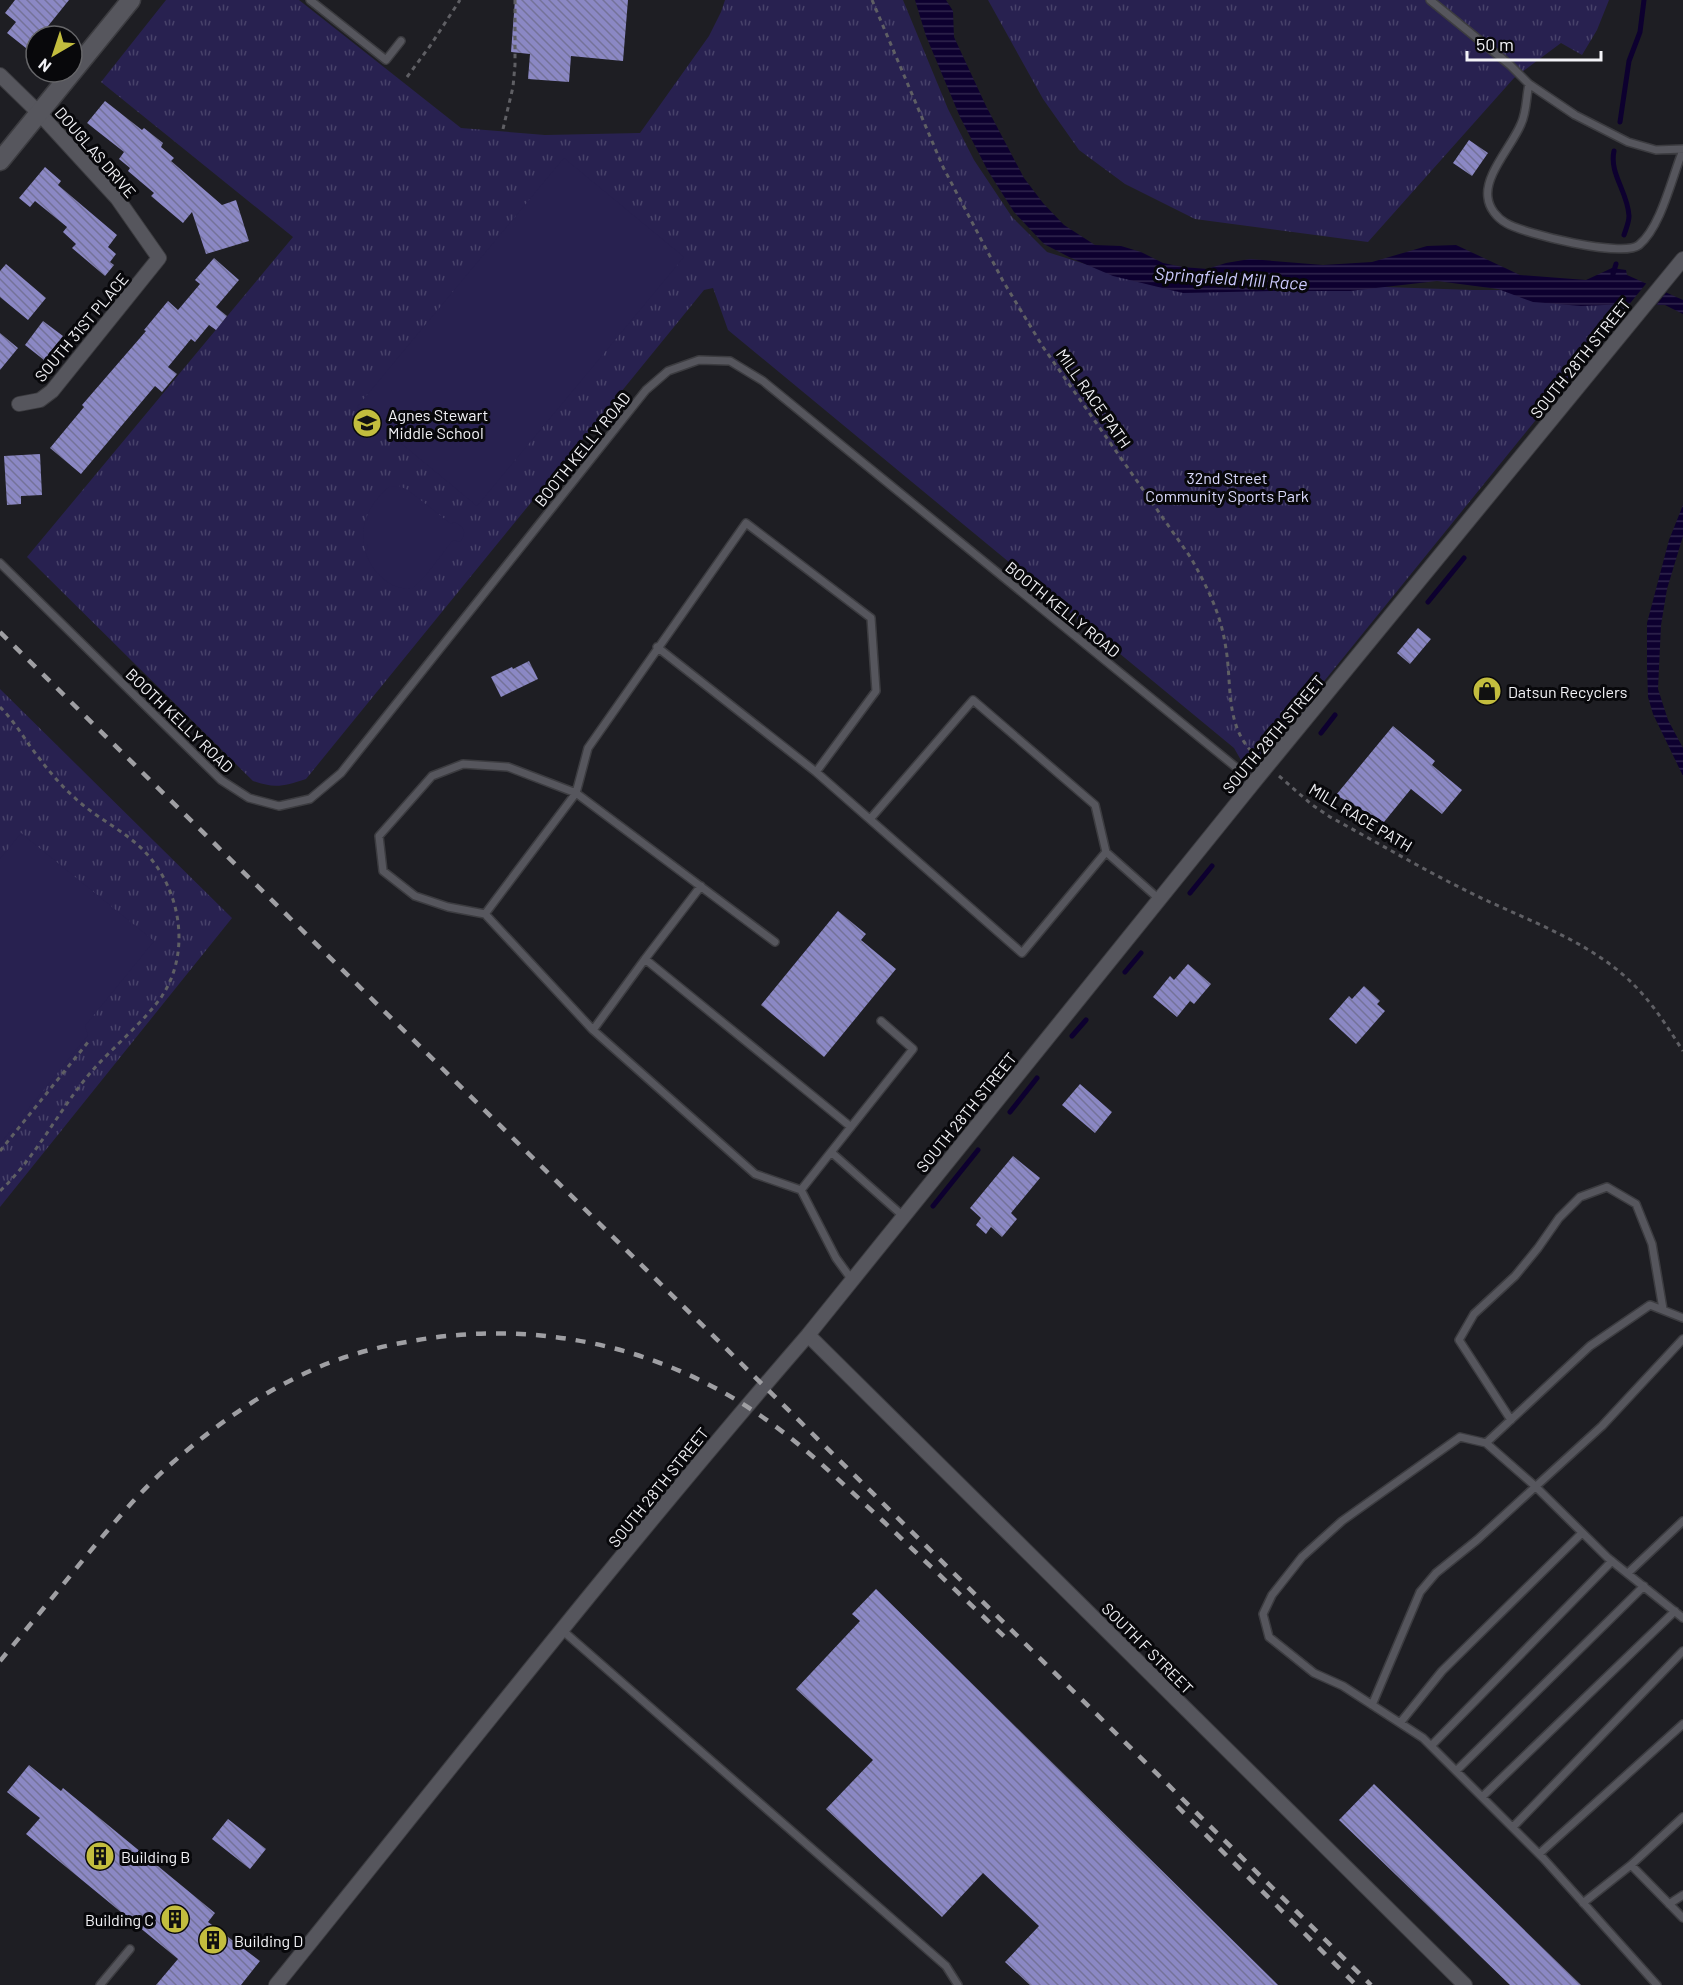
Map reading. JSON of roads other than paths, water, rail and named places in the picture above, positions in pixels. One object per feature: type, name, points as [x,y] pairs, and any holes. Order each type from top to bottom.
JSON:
[{"type":"street","points":[[0,161],[131,0]]},
{"type":"street","name":"DOUGLAS DRIVE","points":[[0,75],[39,113],[117,198],[159,258]]},
{"type":"street","name":"SOUTH 31ST PLACE","points":[[19,404],[40,400],[52,391],[159,258]]},
{"type":"street","name":"SOUTH 28TH STREET","points":[[276,1985],[562,1630],[739,1414],[808,1335],[1254,782],[1681,262]]},
{"type":"street","name":"SOUTH F STREET","points":[[808,1335],[1465,1985]]},
{"type":"lane","points":[[310,0],[386,60],[401,41]]},
{"type":"lane","points":[[1430,0],[1510,64],[1528,84],[1575,115],[1628,142],[1656,150],[1683,149],[1662,211],[1639,246],[1632,249],[1617,249],[1568,242],[1527,232],[1506,223],[1491,208],[1488,197],[1489,179],[1522,123],[1528,84]]},
{"type":"lane","name":"BOOTH KELLY ROAD","points":[[0,563],[221,780],[249,798],[279,807],[310,799],[341,773],[646,390],[668,371],[699,360],[730,361],[763,381],[1254,782]]},
{"type":"lane","points":[[485,914],[576,793],[588,748],[746,523],[871,618],[876,691],[816,772]]},
{"type":"lane","points":[[657,647],[816,772],[1022,952],[1106,852]]},
{"type":"lane","points":[[871,818],[973,700],[1095,805],[1106,852],[1159,899]]},
{"type":"lane","points":[[775,942],[576,793],[508,768],[463,764],[432,776],[379,836],[383,871],[415,896],[448,908],[485,914],[593,1030],[755,1174],[801,1190],[836,1258],[852,1280]]},
{"type":"lane","points":[[593,1030],[701,886]]},
{"type":"lane","points":[[645,960],[851,1127]]},
{"type":"lane","points":[[801,1190],[913,1049],[881,1021]]},
{"type":"lane","points":[[831,1152],[903,1216]]},
{"type":"lane","points":[[1511,1420],[1459,1340],[1474,1314],[1515,1276],[1559,1218],[1580,1197],[1607,1187],[1636,1204],[1652,1244],[1663,1310]]},
{"type":"lane","points":[[1486,1443],[1590,1346],[1650,1305],[1683,1318]]},
{"type":"lane","points":[[1372,1705],[1420,1592],[1436,1573],[1477,1540],[1602,1426],[1683,1339]]},
{"type":"lane","points":[[1657,1985],[1539,1854],[1423,1738],[1343,1686],[1314,1673],[1269,1637],[1263,1614],[1272,1595],[1302,1557],[1342,1521],[1460,1437],[1486,1443],[1535,1486],[1611,1561],[1683,1618]]},
{"type":"lane","points":[[1628,1573],[1683,1521]]},
{"type":"lane","points":[[1400,1723],[1442,1671],[1582,1533]]},
{"type":"lane","points":[[1431,1746],[1611,1561]]},
{"type":"lane","points":[[1456,1771],[1644,1586]]},
{"type":"lane","points":[[1482,1797],[1675,1611]]},
{"type":"lane","points":[[562,1630],[946,1966],[957,1985]]},
{"type":"lane","points":[[1513,1827],[1683,1651]]},
{"type":"lane","points":[[1539,1854],[1683,1724]]},
{"type":"lane","points":[[1583,1903],[1631,1865],[1683,1816]]},
{"type":"lane","points":[[1631,1865],[1683,1918]]},
{"type":"lane","points":[[1669,1904],[1683,1894]]},
{"type":"lane","points":[[100,1985],[130,1949]]},
{"type":"water","name":"Springfield Mill Race","points":[[915,0],[946,0],[953,11],[954,37],[986,106],[1024,178],[1064,225],[1095,245],[1121,246],[1141,252],[1163,263],[1207,269],[1250,259],[1323,265],[1372,262],[1427,246],[1456,245],[1520,275],[1586,280],[1612,268],[1626,270],[1627,275],[1683,300],[1683,314],[1665,305],[1581,306],[1533,302],[1498,289],[1437,281],[1350,291],[1183,293],[1113,276],[1044,244],[1014,212],[988,171],[960,117],[926,36]]},
{"type":"water","points":[[1683,505],[1683,536],[1667,589],[1661,625],[1658,689],[1668,720],[1683,748],[1683,776],[1653,714],[1648,697],[1647,623],[1669,540]]},
{"type":"waterway","points":[[1620,122],[1629,61],[1640,32],[1644,0]]},
{"type":"waterway","points":[[1614,151],[1614,167],[1628,207],[1629,216],[1624,235]]},
{"type":"waterway","points":[[1613,274],[1616,264]]},
{"type":"waterway","points":[[1428,602],[1464,558]]},
{"type":"waterway","points":[[1321,733],[1335,715]]},
{"type":"waterway","points":[[1190,893],[1212,866]]},
{"type":"waterway","points":[[1125,972],[1141,953]]},
{"type":"waterway","points":[[1072,1036],[1086,1020]]},
{"type":"waterway","points":[[1010,1112],[1037,1078]]},
{"type":"waterway","points":[[933,1206],[978,1150]]},
{"type":"railway","points":[[0,632],[1371,1985]]},
{"type":"railway","points":[[0,1661],[148,1485],[203,1437],[237,1412],[291,1380],[360,1353],[412,1341],[458,1335],[504,1333],[549,1336],[638,1355],[681,1371],[722,1391],[778,1428],[809,1453],[1010,1642]]},
{"type":"railway","points":[[1177,1806],[1356,1985]]},
{"type":"place","name":"Agnes Stewart Middle School","points":[[367,423]]},
{"type":"place","name":"Datsun Recyclers","points":[[1487,691]]},
{"type":"place","name":"Building B","points":[[100,1856]]},
{"type":"place","name":"Building C","points":[[175,1919]]},
{"type":"place","name":"Building D","points":[[213,1940]]},
{"type":"park label","name":"32nd Street Community Sports Park","points":[[1227,486]]}]
